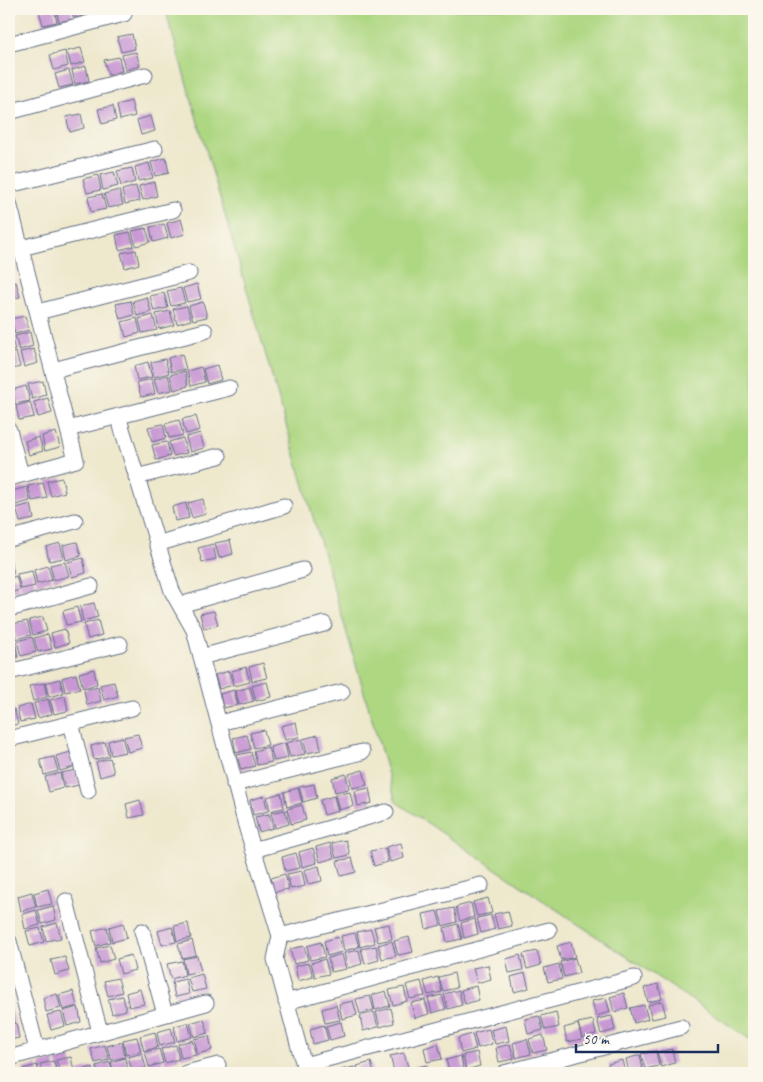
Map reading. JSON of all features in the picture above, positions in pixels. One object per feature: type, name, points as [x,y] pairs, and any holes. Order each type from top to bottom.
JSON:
[{"type":"street","points":[[9,44],[124,14]]},
{"type":"street","points":[[9,112],[145,75]]},
{"type":"street","points":[[9,185],[155,149]]},
{"type":"street","points":[[9,203],[76,460],[15,477],[9,430]]},
{"type":"street","points":[[21,248],[173,210]]},
{"type":"street","points":[[38,312],[190,273]]},
{"type":"street","points":[[53,370],[204,331]]},
{"type":"street","points":[[68,429],[229,388]]},
{"type":"street","points":[[118,416],[172,592],[194,630],[234,784],[280,936],[275,959],[305,1069],[634,978]]},
{"type":"street","points":[[136,476],[219,456]]},
{"type":"street","points":[[157,544],[284,506]]},
{"type":"street","points":[[9,539],[75,521]]},
{"type":"street","points":[[180,605],[303,570]]},
{"type":"street","points":[[9,609],[91,586]]},
{"type":"street","points":[[201,657],[324,624]]},
{"type":"street","points":[[9,672],[120,644]]},
{"type":"street","points":[[218,724],[342,692]]},
{"type":"street","points":[[9,738],[132,708]]},
{"type":"street","points":[[71,723],[88,791]]},
{"type":"street","points":[[234,784],[362,752]]},
{"type":"street","points":[[253,850],[386,812]]},
{"type":"street","points":[[280,936],[481,885]]},
{"type":"street","points":[[66,901],[100,1032]]},
{"type":"street","points":[[286,1002],[549,930]]},
{"type":"street","points":[[142,931],[165,1014]]},
{"type":"street","points":[[9,942],[38,1050]]},
{"type":"street","points":[[9,1058],[206,1003]]},
{"type":"street","points":[[504,1073],[681,1026]]},
{"type":"street","points":[[186,1073],[218,1065]]},
{"type":"green space","points":[[165,9],[754,9],[754,1042],[396,802]]},
{"type":"building","points":[[54,9],[57,22],[43,25],[39,11]]},
{"type":"building","points":[[56,9],[71,9],[74,19],[59,22]]},
{"type":"building","points":[[74,9],[90,9],[91,14],[76,18]]},
{"type":"building","points":[[132,34],[135,49],[121,52],[117,37]]},
{"type":"building","points":[[81,48],[85,62],[71,66],[67,51]]},
{"type":"building","points":[[65,51],[68,66],[54,70],[50,55]]},
{"type":"building","points":[[136,52],[140,66],[125,70],[122,55]]},
{"type":"building","points":[[119,57],[122,71],[108,75],[104,60]]},
{"type":"building","points":[[86,66],[89,81],[75,84],[72,70]]},
{"type":"building","points":[[69,70],[73,85],[59,88],[55,74]]},
{"type":"building","points":[[131,101],[135,116],[120,120],[117,105]]},
{"type":"building","points":[[113,106],[116,120],[102,124],[98,109]]},
{"type":"building","points":[[81,114],[84,128],[70,132],[66,117]]},
{"type":"building","points":[[151,116],[155,131],[141,135],[137,120]]},
{"type":"building","points":[[166,158],[169,173],[155,176],[151,162]]},
{"type":"building","points":[[149,163],[153,178],[138,181],[135,167]]},
{"type":"building","points":[[132,168],[135,182],[121,186],[117,171]]},
{"type":"building","points":[[114,172],[118,186],[103,190],[100,175]]},
{"type":"building","points":[[98,175],[101,190],[87,193],[83,179]]},
{"type":"building","points":[[154,182],[157,196],[143,200],[139,186]]},
{"type":"building","points":[[136,186],[140,201],[125,204],[122,190]]},
{"type":"building","points":[[119,190],[123,205],[108,208],[104,194]]},
{"type":"building","points":[[102,194],[106,209],[91,212],[88,197]]},
{"type":"building","points":[[181,219],[185,234],[171,238],[167,223]]},
{"type":"building","points":[[164,224],[168,238],[153,242],[150,227]]},
{"type":"building","points":[[146,228],[150,242],[136,246],[132,231]]},
{"type":"building","points":[[130,232],[134,246],[119,250],[116,235]]},
{"type":"building","points":[[136,250],[139,264],[125,268],[121,253]]},
{"type":"building","points":[[16,282],[20,297],[9,299],[9,284]]},
{"type":"building","points":[[197,284],[201,299],[187,302],[183,288]]},
{"type":"building","points":[[181,288],[185,303],[171,306],[167,291]]},
{"type":"building","points":[[164,293],[168,308],[154,311],[150,296]]},
{"type":"building","points":[[147,297],[151,312],[137,316],[133,301]]},
{"type":"building","points":[[131,301],[134,315],[120,319],[116,304]]},
{"type":"building","points":[[203,302],[207,317],[193,320],[189,306]]},
{"type":"building","points":[[187,306],[191,320],[177,324],[173,309]]},
{"type":"building","points":[[170,311],[174,325],[159,329],[156,314]]},
{"type":"building","points":[[153,315],[157,330],[142,333],[139,319]]},
{"type":"building","points":[[25,316],[29,330],[15,334],[11,319]]},
{"type":"building","points":[[137,318],[140,333],[126,337],[122,322]]},
{"type":"building","points":[[30,332],[33,346],[19,350],[15,336]]},
{"type":"building","points":[[9,336],[11,336],[15,350],[9,352]]},
{"type":"building","points":[[34,349],[38,363],[24,367],[20,352]]},
{"type":"building","points":[[16,352],[20,367],[9,370],[9,354]]},
{"type":"building","points":[[182,354],[186,369],[171,372],[168,358]]},
{"type":"building","points":[[165,359],[169,373],[154,377],[151,362]]},
{"type":"building","points":[[148,362],[152,377],[137,380],[134,366]]},
{"type":"building","points":[[217,365],[221,380],[207,384],[203,369]]},
{"type":"building","points":[[201,367],[205,382],[191,386],[187,371]]},
{"type":"building","points":[[185,371],[188,386],[174,390],[170,375]]},
{"type":"building","points":[[168,375],[172,390],[158,393],[154,379]]},
{"type":"building","points":[[152,379],[155,394],[141,397],[137,382]]},
{"type":"building","points":[[43,381],[46,395],[32,399],[28,384]]},
{"type":"building","points":[[26,386],[30,401],[15,404],[12,390]]},
{"type":"building","points":[[48,398],[52,413],[38,417],[34,402]]},
{"type":"building","points":[[30,402],[34,417],[19,420],[16,406]]},
{"type":"building","points":[[196,416],[200,430],[186,434],[182,419]]},
{"type":"building","points":[[179,420],[183,435],[169,438],[165,424]]},
{"type":"building","points":[[163,424],[166,438],[152,442],[148,427]]},
{"type":"building","points":[[56,432],[60,447],[45,451],[42,436]]},
{"type":"building","points":[[200,433],[204,448],[190,452],[186,437]]},
{"type":"building","points":[[39,437],[43,451],[29,455],[25,441]]},
{"type":"building","points":[[183,438],[187,453],[173,456],[169,442]]},
{"type":"building","points":[[167,442],[170,456],[156,460],[152,445]]},
{"type":"building","points":[[62,478],[65,492],[51,496],[47,481]]},
{"type":"building","points":[[43,483],[47,498],[32,501],[28,486]]},
{"type":"building","points":[[27,487],[30,501],[16,505],[12,491]]},
{"type":"building","points":[[9,492],[13,507],[9,508]]},
{"type":"building","points":[[203,499],[206,514],[192,518],[188,503]]},
{"type":"building","points":[[186,503],[189,518],[175,521],[172,507]]},
{"type":"building","points":[[31,504],[34,519],[20,522],[16,508]]},
{"type":"building","points":[[230,540],[233,554],[219,558],[215,543]]},
{"type":"building","points":[[77,542],[81,556],[66,560],[63,545]]},
{"type":"building","points":[[60,543],[64,558],[49,561],[46,547]]},
{"type":"building","points":[[213,544],[216,559],[202,562],[198,548]]},
{"type":"building","points":[[83,558],[86,573],[72,577],[68,562]]},
{"type":"building","points":[[9,559],[14,573],[9,574]]},
{"type":"building","points":[[65,562],[69,576],[54,580],[50,565]]},
{"type":"building","points":[[48,566],[52,580],[37,584],[34,570]]},
{"type":"building","points":[[32,571],[35,586],[21,589],[17,574]]},
{"type":"building","points":[[16,576],[20,590],[9,593],[9,578]]},
{"type":"building","points":[[94,603],[98,617],[83,621],[80,606]]},
{"type":"building","points":[[77,607],[81,622],[66,625],[63,611]]},
{"type":"building","points":[[214,611],[218,625],[204,629],[200,614]]},
{"type":"building","points":[[43,617],[47,631],[33,635],[29,620]]},
{"type":"building","points":[[98,620],[102,635],[88,639],[84,624]]},
{"type":"building","points":[[27,621],[31,635],[16,639],[13,624]]},
{"type":"building","points":[[65,629],[69,643],[55,647],[51,633]]},
{"type":"building","points":[[48,634],[52,649],[38,652],[34,638]]},
{"type":"building","points":[[32,637],[36,652],[21,656],[17,641]]},
{"type":"building","points":[[15,642],[18,657],[9,659],[9,644]]},
{"type":"building","points":[[263,663],[267,678],[252,681],[249,667]]},
{"type":"building","points":[[246,667],[250,682],[235,686],[232,671]]},
{"type":"building","points":[[94,669],[97,684],[83,688],[79,673]]},
{"type":"building","points":[[229,671],[233,685],[219,689],[215,675]]},
{"type":"building","points":[[76,674],[80,689],[65,692],[62,678]]},
{"type":"building","points":[[60,679],[63,693],[49,697],[45,683]]},
{"type":"building","points":[[114,682],[118,696],[104,700],[100,685]]},
{"type":"building","points":[[267,682],[271,697],[256,701],[252,686]]},
{"type":"building","points":[[44,683],[47,697],[33,701],[29,686]]},
{"type":"building","points":[[98,687],[101,701],[87,705],[84,690]]},
{"type":"building","points":[[250,687],[254,701],[239,705],[236,691]]},
{"type":"building","points":[[234,690],[238,705],[223,708],[220,694]]},
{"type":"building","points":[[65,696],[68,711],[54,714],[50,700]]},
{"type":"building","points":[[48,699],[52,714],[38,718],[34,703]]},
{"type":"building","points":[[31,704],[35,719],[20,722],[17,708]]},
{"type":"building","points":[[14,709],[18,724],[9,726],[9,711]]},
{"type":"building","points":[[296,722],[299,737],[285,740],[281,726]]},
{"type":"building","points":[[264,730],[268,745],[254,748],[250,733]]},
{"type":"building","points":[[138,734],[142,748],[128,752],[124,737]]},
{"type":"building","points":[[247,735],[251,749],[236,753],[233,738]]},
{"type":"building","points":[[318,735],[321,750],[307,753],[303,739]]},
{"type":"building","points":[[122,737],[126,752],[111,755],[108,741]]},
{"type":"building","points":[[301,739],[305,754],[290,757],[286,743]]},
{"type":"building","points":[[105,742],[109,756],[94,760],[91,746]]},
{"type":"building","points":[[285,743],[288,758],[274,761],[270,747]]},
{"type":"building","points":[[268,747],[272,762],[257,765],[254,751]]},
{"type":"building","points":[[71,752],[74,767],[60,771],[56,756]]},
{"type":"building","points":[[251,752],[255,766],[241,770],[237,755]]},
{"type":"building","points":[[54,757],[58,771],[44,775],[40,760]]},
{"type":"building","points":[[110,758],[114,773],[100,777],[96,762]]},
{"type":"building","points":[[76,770],[79,785],[65,788],[61,773]]},
{"type":"building","points":[[363,770],[367,785],[352,788],[349,774]]},
{"type":"building","points":[[60,773],[63,788],[49,792],[45,777]]},
{"type":"building","points":[[346,774],[349,789],[335,792],[332,778]]},
{"type":"building","points":[[314,784],[317,798],[303,802],[299,787]]},
{"type":"building","points":[[298,788],[302,803],[287,807],[284,792]]},
{"type":"building","points":[[369,788],[372,803],[358,806],[355,791]]},
{"type":"building","points":[[350,792],[353,806],[339,810],[335,795]]},
{"type":"building","points":[[281,793],[284,808],[270,811],[267,797]]},
{"type":"building","points":[[264,796],[268,811],[253,815],[250,800]]},
{"type":"building","points":[[334,796],[338,811],[324,815],[320,800]]},
{"type":"building","points":[[140,800],[144,815],[129,818],[126,804]]},
{"type":"building","points":[[302,805],[306,820],[291,824],[287,809]]},
{"type":"building","points":[[285,810],[289,824],[275,828],[271,813]]},
{"type":"building","points":[[269,814],[273,828],[259,832],[255,817]]},
{"type":"building","points":[[346,840],[350,855],[336,858],[332,843]]},
{"type":"building","points":[[330,843],[334,858],[320,862],[316,847]]},
{"type":"building","points":[[401,843],[404,858],[390,862],[386,847]]},
{"type":"building","points":[[313,848],[317,863],[302,867],[299,852]]},
{"type":"building","points":[[385,848],[388,862],[374,866],[370,851]]},
{"type":"building","points":[[296,853],[300,868],[285,871],[282,857]]},
{"type":"building","points":[[352,858],[356,872],[341,876],[337,861]]},
{"type":"building","points":[[319,866],[322,881],[308,884],[304,870]]},
{"type":"building","points":[[302,871],[305,886],[291,889],[287,874]]},
{"type":"building","points":[[285,874],[289,889],[274,892],[271,878]]},
{"type":"building","points":[[48,889],[52,904],[37,907],[34,893]]},
{"type":"building","points":[[32,892],[36,907],[21,911],[18,896]]},
{"type":"building","points":[[488,898],[492,913],[477,916],[473,902]]},
{"type":"building","points":[[471,903],[474,917],[460,921],[456,907]]},
{"type":"building","points":[[53,906],[56,920],[42,924],[38,910]]},
{"type":"building","points":[[454,908],[457,922],[443,926],[439,911]]},
{"type":"building","points":[[36,910],[40,925],[25,929],[22,914]]},
{"type":"building","points":[[437,911],[441,925],[426,929],[423,914]]},
{"type":"building","points":[[508,911],[512,926],[498,929],[494,914]]},
{"type":"building","points":[[491,915],[495,929],[481,933],[477,918]]},
{"type":"building","points":[[475,919],[478,934],[464,938],[461,923]]},
{"type":"building","points":[[57,923],[61,938],[46,941],[43,927]]},
{"type":"building","points":[[123,923],[127,938],[112,942],[109,927]]},
{"type":"building","points":[[188,923],[191,938],[177,941],[174,926]]},
{"type":"building","points":[[389,924],[392,939],[378,942],[374,927]]},
{"type":"building","points":[[458,924],[462,939],[447,942],[444,928]]},
{"type":"building","points":[[107,927],[110,942],[96,946],[92,931]]},
{"type":"building","points":[[172,927],[176,942],[162,945],[158,931]]},
{"type":"building","points":[[40,928],[44,942],[30,946],[26,931]]},
{"type":"building","points":[[371,929],[375,943],[360,947],[357,932]]},
{"type":"building","points":[[355,933],[359,947],[344,951],[341,936]]},
{"type":"building","points":[[338,937],[342,952],[327,956],[324,941]]},
{"type":"building","points":[[409,937],[413,952],[398,955],[394,941]]},
{"type":"building","points":[[192,940],[196,955],[182,958],[178,944]]},
{"type":"building","points":[[392,941],[396,956],[382,959],[378,945]]},
{"type":"building","points":[[321,942],[325,957],[310,960],[307,946]]},
{"type":"building","points":[[571,942],[575,957],[561,960],[557,946]]},
{"type":"building","points":[[110,945],[114,959],[100,963],[96,948]]},
{"type":"building","points":[[304,946],[308,960],[294,964],[290,949]]},
{"type":"building","points":[[376,946],[379,960],[365,964],[361,949]]},
{"type":"building","points":[[359,950],[362,964],[348,968],[344,953]]},
{"type":"building","points":[[537,951],[541,965],[527,969],[523,954]]},
{"type":"building","points":[[342,954],[346,969],[331,972],[328,958]]},
{"type":"building","points":[[131,955],[135,970],[121,974],[117,959]]},
{"type":"building","points":[[520,955],[523,970],[509,973],[506,959]]},
{"type":"building","points":[[197,956],[201,971],[186,974],[183,959]]},
{"type":"building","points":[[65,957],[69,971],[55,975],[51,960]]},
{"type":"building","points":[[575,958],[579,973],[564,977],[560,962]]},
{"type":"building","points":[[325,959],[329,974],[315,977],[311,963]]},
{"type":"building","points":[[182,961],[185,975],[171,979],[167,964]]},
{"type":"building","points":[[309,963],[313,977],[298,981],[295,966]]},
{"type":"building","points":[[559,964],[562,979],[548,982],[544,968]]},
{"type":"building","points":[[488,965],[491,979],[477,983],[473,968]]},
{"type":"building","points":[[454,973],[457,988],[443,991],[439,977]]},
{"type":"building","points":[[525,973],[529,988],[514,992],[511,977]]},
{"type":"building","points":[[202,974],[206,989],[192,992],[188,978]]},
{"type":"building","points":[[438,977],[442,992],[428,995],[424,981]]},
{"type":"building","points":[[118,978],[122,992],[108,996],[104,981]]},
{"type":"building","points":[[186,979],[189,994],[175,997],[172,982]]},
{"type":"building","points":[[421,981],[425,996],[410,999],[406,985]]},
{"type":"building","points":[[658,984],[662,999],[648,1002],[644,988]]},
{"type":"building","points":[[476,986],[479,1000],[465,1004],[461,990]]},
{"type":"building","points":[[404,987],[407,1001],[393,1005],[389,990]]},
{"type":"building","points":[[140,989],[144,1004],[129,1007],[126,993]]},
{"type":"building","points":[[459,990],[462,1005],[448,1009],[444,994]]},
{"type":"building","points":[[73,991],[77,1006],[63,1010],[59,995]]},
{"type":"building","points":[[386,991],[390,1006],[375,1010],[372,995]]},
{"type":"building","points":[[624,993],[628,1008],[614,1012],[610,997]]},
{"type":"building","points":[[57,994],[61,1008],[46,1012],[43,998]]},
{"type":"building","points":[[442,995],[446,1009],[432,1013],[428,998]]},
{"type":"building","points":[[123,996],[126,1010],[112,1014],[108,999]]},
{"type":"building","points":[[370,996],[374,1010],[360,1014],[356,999]]},
{"type":"building","points":[[606,998],[610,1012],[596,1016],[592,1001]]},
{"type":"building","points":[[425,1000],[429,1014],[415,1018],[411,1003]]},
{"type":"building","points":[[353,1001],[357,1015],[342,1019],[339,1004]]},
{"type":"building","points":[[662,1001],[666,1016],[652,1019],[648,1005]]},
{"type":"building","points":[[336,1005],[340,1020],[325,1023],[322,1009]]},
{"type":"building","points":[[644,1005],[648,1019],[634,1023],[630,1008]]},
{"type":"building","points":[[11,1007],[15,1022],[9,1023],[9,1008]]},
{"type":"building","points":[[78,1007],[81,1022],[67,1026],[63,1011]]},
{"type":"building","points":[[391,1008],[394,1023],[380,1027],[376,1012]]},
{"type":"building","points":[[61,1012],[65,1026],[51,1030],[47,1015]]},
{"type":"building","points":[[374,1012],[378,1027],[363,1031],[360,1016]]},
{"type":"building","points":[[556,1012],[559,1027],[545,1030],[541,1016]]},
{"type":"building","points":[[539,1016],[543,1030],[528,1034],[525,1019]]},
{"type":"building","points":[[612,1016],[615,1030],[601,1034],[597,1019]]},
{"type":"building","points":[[204,1019],[208,1033],[194,1037],[190,1023]]},
{"type":"building","points":[[593,1020],[596,1034],[582,1038],[578,1023]]},
{"type":"building","points":[[341,1022],[344,1036],[330,1040],[326,1026]]},
{"type":"building","points":[[16,1023],[19,1038],[9,1040],[9,1025]]},
{"type":"building","points":[[188,1023],[192,1037],[177,1041],[174,1026]]},
{"type":"building","points":[[578,1024],[582,1039],[567,1042],[564,1028]]},
{"type":"building","points":[[324,1025],[328,1040],[313,1044],[310,1029]]},
{"type":"building","points":[[506,1026],[509,1041],[495,1044],[491,1030]]},
{"type":"building","points":[[171,1028],[175,1042],[160,1046],[157,1032]]},
{"type":"building","points":[[489,1029],[492,1044],[478,1048],[474,1033]]},
{"type":"building","points":[[155,1032],[158,1047],[144,1051],[140,1036]]},
{"type":"building","points":[[472,1034],[476,1049],[461,1053],[458,1038]]},
{"type":"building","points":[[543,1035],[547,1050],[533,1053],[529,1039]]},
{"type":"building","points":[[209,1036],[212,1050],[198,1054],[194,1039]]},
{"type":"building","points":[[137,1037],[141,1051],[126,1055],[123,1040]]},
{"type":"building","points":[[527,1039],[531,1054],[516,1058],[513,1043]]},
{"type":"building","points":[[192,1040],[196,1055],[181,1058],[178,1044]]},
{"type":"building","points":[[122,1042],[125,1057],[111,1060],[107,1046]]},
{"type":"building","points":[[438,1044],[442,1059],[427,1062],[424,1048]]},
{"type":"building","points":[[510,1044],[514,1059],[499,1062],[496,1048]]},
{"type":"building","points":[[105,1045],[109,1060],[95,1063],[91,1049]]},
{"type":"building","points":[[176,1045],[179,1059],[165,1063],[161,1049]]},
{"type":"building","points":[[159,1049],[163,1063],[149,1067],[145,1052]]},
{"type":"building","points":[[672,1049],[675,1063],[661,1067],[657,1052]]},
{"type":"building","points":[[656,1051],[659,1066],[645,1069],[641,1054]]},
{"type":"building","points":[[477,1052],[480,1066],[466,1070],[463,1055]]},
{"type":"building","points":[[142,1053],[146,1068],[132,1071],[128,1057]]},
{"type":"building","points":[[404,1053],[408,1067],[394,1071],[390,1056]]},
{"type":"building","points":[[640,1055],[643,1070],[629,1073],[626,1059]]},
{"type":"building","points":[[461,1056],[464,1071],[450,1073],[446,1060]]},
{"type":"building","points":[[71,1057],[74,1071],[60,1073],[56,1060]]},
{"type":"building","points":[[125,1058],[129,1073],[114,1073],[111,1062]]},
{"type":"building","points":[[622,1060],[625,1073],[610,1073],[608,1064]]},
{"type":"building","points":[[54,1061],[57,1073],[42,1073],[40,1064]]},
{"type":"building","points":[[110,1062],[113,1073],[98,1073],[96,1066]]},
{"type":"building","points":[[371,1062],[374,1073],[359,1073],[357,1066]]},
{"type":"building","points":[[37,1065],[39,1073],[24,1073],[23,1069]]},
{"type":"building","points":[[426,1065],[428,1073],[413,1073],[412,1068]]},
{"type":"building","points":[[93,1067],[94,1073],[79,1073],[78,1071]]},
{"type":"building","points":[[354,1067],[356,1073],[341,1073],[340,1070]]},
{"type":"building","points":[[590,1069],[591,1073],[574,1073]]}]
